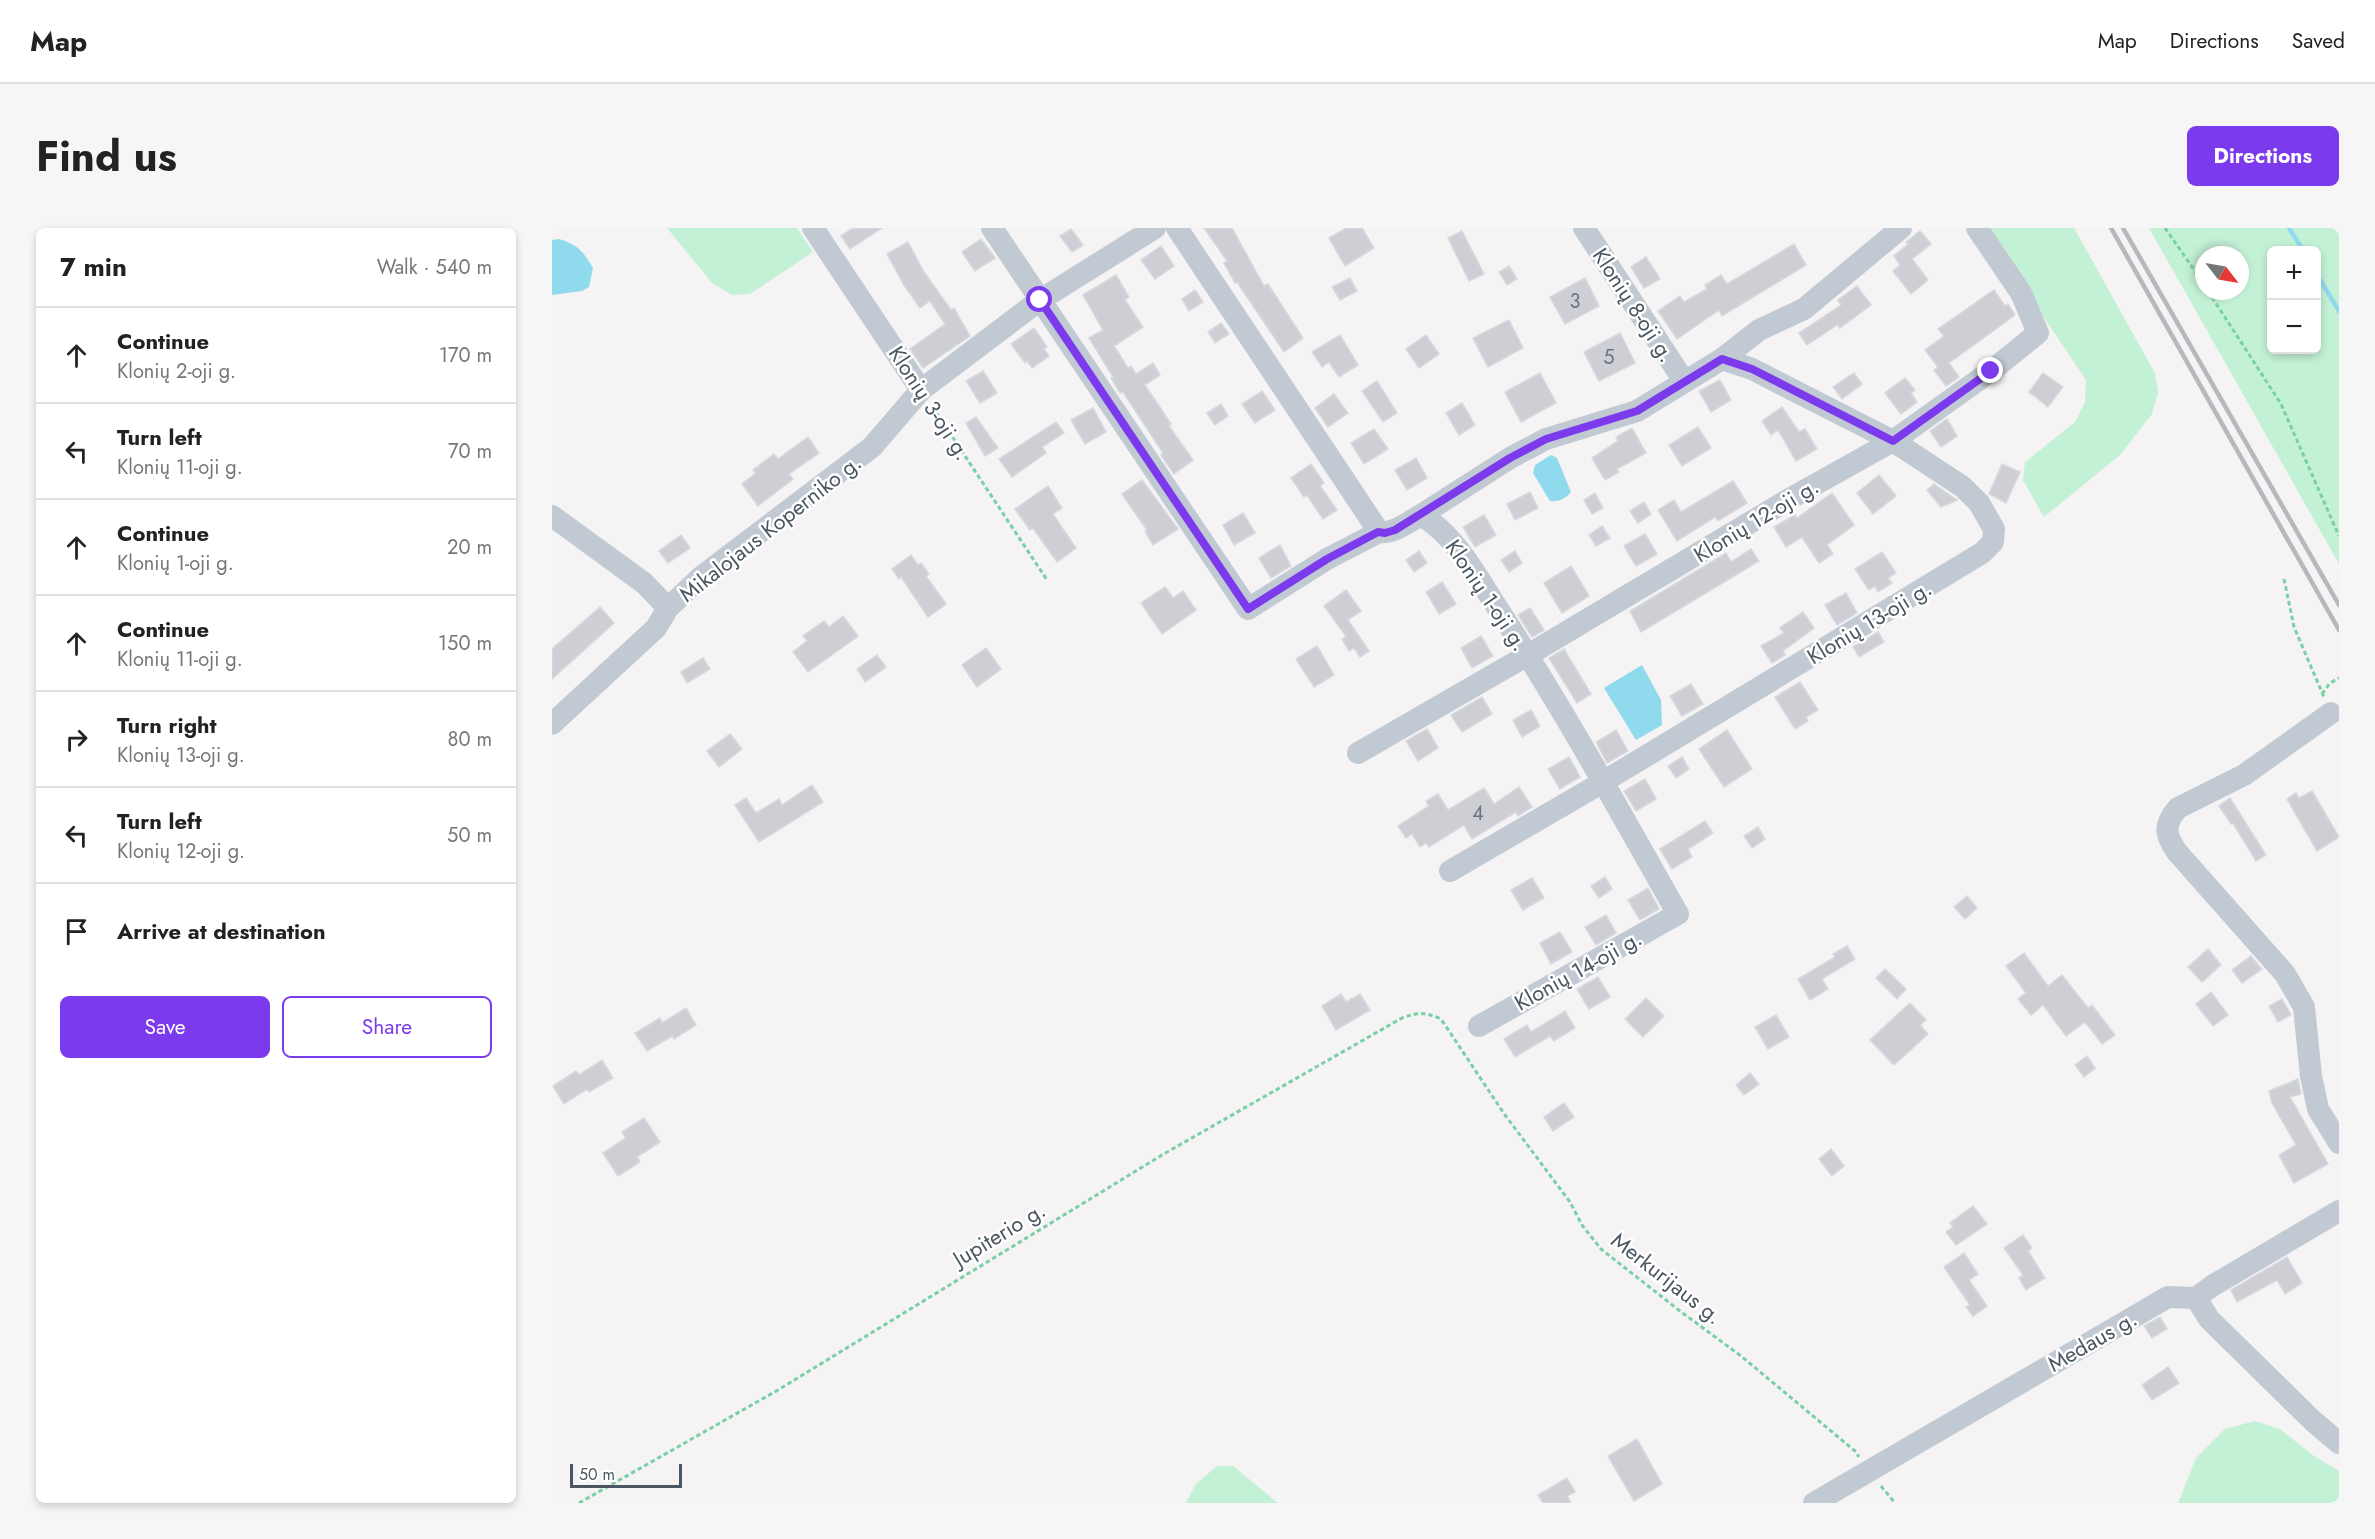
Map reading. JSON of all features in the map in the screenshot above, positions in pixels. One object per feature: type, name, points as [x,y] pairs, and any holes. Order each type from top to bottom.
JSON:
[{"type":"street","name":"Klonių 3-oji g.","points":[[813,228],[921,390]]},
{"type":"street","points":[[992,228],[1248,609],[1327,559],[1378,532],[1385,533],[1395,530],[1510,458],[1537,444],[1637,411],[1722,359],[1759,330],[1804,309],[1901,228]]},
{"type":"street","name":"Mikalojaus Koperniko g.","points":[[552,516],[644,583],[668,608],[701,577],[873,447],[921,390],[1040,300],[1155,228]]},
{"type":"street","points":[[1177,228],[1378,532]]},
{"type":"street","name":"Klonių 12-oji g.","points":[[1358,753],[1528,655],[1791,498],[1893,441],[1991,371],[2038,333],[2021,293],[1977,228]]},
{"type":"street","name":"Klonių 8-oji g.","points":[[1590,230],[1683,381]]},
{"type":"street","name":"Klonių 13-oji g.","points":[[1450,871],[1603,782],[1983,553],[1993,542],[1994,529],[1979,502],[1963,487],[1893,441],[1752,369],[1722,359]]},
{"type":"street","name":"Klonių 1-oji g.","points":[[1421,515],[1443,530],[1461,553],[1528,655],[1678,914]]},
{"type":"street","points":[[552,724],[656,628],[668,608]]},
{"type":"street","points":[[2327,703],[2244,775],[2178,808],[2171,816],[2167,829],[2169,840],[2177,852],[2285,974],[2295,989],[2304,1007],[2310,1076],[2318,1109],[2339,1143]]},
{"type":"street","name":"Klonių 14-oji g.","points":[[1479,1026],[1678,914]]},
{"type":"street","points":[[2339,1211],[2196,1298],[2209,1318],[2339,1443]]},
{"type":"street","name":"Medaus g.","points":[[1814,1503],[1867,1470],[2168,1297],[2196,1298]]},
{"type":"path","points":[[2165,228],[2195,271]]},
{"type":"path","points":[[2214,300],[2281,404],[2339,536]]},
{"type":"path","name":"Klonių 3-oji g.","points":[[921,390],[1047,580]]},
{"type":"path","points":[[2284,579],[2294,627],[2327,703]]},
{"type":"path","points":[[2327,703],[2330,683],[2339,678]]},
{"type":"path","name":"Jupiterio g.","points":[[579,1503],[778,1390],[1162,1155],[1402,1018],[1418,1012],[1426,1012],[1441,1019]]},
{"type":"path","name":"Merkurijaus g.","points":[[1441,1019],[1505,1115],[1570,1202],[1582,1225],[1601,1249],[1741,1356],[1794,1400],[1855,1451],[1867,1470]]},
{"type":"green space","points":[[667,228],[797,228],[813,252],[750,294],[732,295],[712,283]]},
{"type":"green space","points":[[1984,228],[2074,228],[2155,373],[2158,393],[2152,414],[2120,455],[2044,517],[2023,480],[2025,462],[2075,422],[2085,402],[2086,380]]},
{"type":"green space","points":[[2149,228],[2339,228],[2339,564]]},
{"type":"green space","points":[[2255,1421],[2280,1429],[2314,1456],[2339,1471],[2339,1503],[2178,1503],[2196,1458],[2225,1429]]},
{"type":"green space","points":[[1217,1466],[1233,1466],[1278,1503],[1186,1503],[1195,1485]]},
{"type":"water","points":[[559,239],[579,249],[593,268],[589,287],[582,291],[552,295],[552,240]]},
{"type":"water","points":[[1551,455],[1557,458],[1571,492],[1556,501],[1550,501],[1533,473],[1535,465]]},
{"type":"water","points":[[1642,665],[1661,700],[1662,725],[1636,740],[1604,688]]},
{"type":"building","points":[[853,228],[882,228],[850,249],[841,236]]},
{"type":"building","points":[[1204,228],[1232,228],[1264,286],[1268,284],[1303,338],[1284,352],[1237,282],[1235,283],[1224,263],[1227,261]]},
{"type":"building","points":[[1346,228],[1362,228],[1374,248],[1345,266],[1329,238]]},
{"type":"building","points":[[1071,229],[1083,245],[1072,252],[1060,236]]},
{"type":"building","points":[[1462,231],[1484,274],[1469,281],[1448,238]]},
{"type":"building","points":[[1920,231],[1931,244],[1912,259],[1928,280],[1911,294],[1893,271],[1900,265],[1894,256]]},
{"type":"building","points":[[981,239],[995,258],[975,271],[962,252]]},
{"type":"building","points":[[908,242],[924,272],[951,310],[954,308],[970,336],[923,368],[910,349],[945,324],[930,301],[920,308],[887,254]]},
{"type":"building","points":[[1794,244],[1806,265],[1722,316],[1719,310],[1677,339],[1658,311],[1680,296],[1684,302],[1707,289],[1705,285],[1721,275],[1727,284]]},
{"type":"building","points":[[1161,246],[1174,266],[1155,279],[1141,260]]},
{"type":"building","points":[[1646,257],[1660,279],[1644,288],[1631,267]]},
{"type":"building","points":[[1509,266],[1517,279],[1507,285],[1499,272]]},
{"type":"building","points":[[1116,275],[1129,297],[1125,300],[1143,327],[1114,346],[1128,368],[1131,366],[1136,374],[1153,363],[1160,375],[1145,385],[1171,424],[1169,426],[1193,460],[1174,474],[1123,392],[1120,393],[1089,338],[1103,330],[1083,295]]},
{"type":"building","points":[[1350,278],[1357,291],[1340,300],[1332,287]]},
{"type":"building","points":[[1585,278],[1599,306],[1565,324],[1550,297]]},
{"type":"building","points":[[1857,286],[1871,305],[1840,328],[1837,325],[1807,345],[1799,333],[1841,305],[1838,300]]},
{"type":"building","points":[[1195,290],[1203,302],[1189,311],[1182,299]]},
{"type":"building","points":[[1994,290],[2005,306],[2008,304],[2015,315],[1949,363],[1959,377],[1946,386],[1934,370],[1938,367],[1925,350],[1944,336],[1938,329]]},
{"type":"building","points":[[1509,320],[1523,348],[1488,367],[1473,338]]},
{"type":"building","points":[[1221,323],[1229,334],[1215,343],[1208,332]]},
{"type":"building","points":[[1034,328],[1047,347],[1044,349],[1049,356],[1032,368],[1027,361],[1025,363],[1011,344]]},
{"type":"building","points":[[1620,333],[1635,363],[1599,381],[1584,352]]},
{"type":"building","points":[[1340,335],[1358,365],[1339,377],[1329,362],[1322,367],[1312,352]]},
{"type":"building","points":[[1426,335],[1439,354],[1419,368],[1406,349]]},
{"type":"building","points":[[983,371],[997,393],[980,403],[966,381]]},
{"type":"building","points":[[1540,373],[1556,403],[1521,422],[1505,392]]},
{"type":"building","points":[[1854,373],[1862,384],[1842,399],[1833,387]]},
{"type":"building","points":[[2043,373],[2063,387],[2048,407],[2029,392]]},
{"type":"building","points":[[1905,378],[1915,390],[1911,393],[1917,402],[1901,414],[1885,393]]},
{"type":"building","points":[[1720,380],[1731,400],[1711,412],[1699,391]]},
{"type":"building","points":[[1377,381],[1397,413],[1383,422],[1362,391]]},
{"type":"building","points":[[1262,391],[1275,410],[1255,423],[1242,404]]},
{"type":"building","points":[[1334,394],[1348,413],[1328,427],[1315,408]]},
{"type":"building","points":[[1462,403],[1475,425],[1459,435],[1446,413]]},
{"type":"building","points":[[1221,404],[1228,416],[1215,425],[1207,413]]},
{"type":"building","points":[[1782,407],[1799,432],[1805,429],[1817,449],[1796,461],[1778,430],[1771,435],[1762,421]]},
{"type":"building","points":[[1093,408],[1106,432],[1085,444],[1071,420]]},
{"type":"building","points":[[976,417],[998,448],[985,456],[966,423]]},
{"type":"building","points":[[1947,419],[1957,436],[1941,447],[1930,431]]},
{"type":"building","points":[[1056,422],[1064,433],[1042,447],[1046,453],[1012,477],[999,459]]},
{"type":"building","points":[[1698,427],[1711,448],[1682,466],[1669,445]]},
{"type":"building","points":[[1632,428],[1646,453],[1617,469],[1619,472],[1605,480],[1592,458],[1618,441],[1616,437]]},
{"type":"building","points":[[1374,429],[1388,449],[1364,464],[1351,443]]},
{"type":"building","points":[[808,437],[819,453],[789,474],[793,479],[758,506],[742,484],[756,473],[753,470],[774,454],[778,459]]},
{"type":"building","points":[[1416,458],[1427,478],[1407,490],[1395,470]]},
{"type":"building","points":[[1311,464],[1324,483],[1320,486],[1337,510],[1323,519],[1307,495],[1304,497],[1291,478]]},
{"type":"building","points":[[2002,464],[2020,472],[2006,503],[1989,494]]},
{"type":"building","points":[[1879,475],[1896,496],[1873,514],[1857,493]]},
{"type":"building","points":[[1142,480],[1178,529],[1153,545],[1145,531],[1147,530],[1122,494]]},
{"type":"building","points":[[1733,481],[1747,503],[1718,521],[1715,517],[1677,541],[1658,510],[1674,500],[1681,512]]},
{"type":"building","points":[[1934,484],[1957,500],[1941,507],[1927,490]]},
{"type":"building","points":[[1048,486],[1062,508],[1053,514],[1076,548],[1057,562],[1033,528],[1030,530],[1015,509]]},
{"type":"building","points":[[1530,492],[1538,508],[1515,520],[1507,504]]},
{"type":"building","points":[[1595,493],[1603,508],[1592,514],[1584,500]]},
{"type":"building","points":[[1832,493],[1854,525],[1827,545],[1833,554],[1819,563],[1802,537],[1786,547],[1774,527],[1795,515],[1797,518]]},
{"type":"building","points":[[1644,502],[1651,514],[1638,523],[1630,511]]},
{"type":"building","points":[[1243,513],[1255,533],[1234,545],[1223,525]]},
{"type":"building","points":[[1484,515],[1496,535],[1475,547],[1463,527]]},
{"type":"building","points":[[1602,526],[1610,538],[1596,546],[1589,535]]},
{"type":"building","points":[[1645,534],[1657,554],[1636,566],[1624,546]]},
{"type":"building","points":[[681,535],[690,548],[668,563],[659,551]]},
{"type":"building","points":[[1280,545],[1291,566],[1271,578],[1259,558]]},
{"type":"building","points":[[1751,549],[1759,561],[1641,632],[1630,611],[1726,553],[1731,562]]},
{"type":"building","points":[[1419,551],[1427,563],[1414,572],[1406,560]]},
{"type":"building","points":[[1515,551],[1522,563],[1509,572],[1501,560]]},
{"type":"building","points":[[1882,552],[1896,573],[1888,578],[1892,583],[1878,592],[1875,586],[1869,590],[1855,569]]},
{"type":"building","points":[[911,555],[929,574],[926,576],[946,604],[928,617],[901,577],[899,579],[892,569]]},
{"type":"building","points":[[1571,566],[1589,596],[1562,613],[1544,583]]},
{"type":"building","points":[[1442,582],[1456,604],[1439,614],[1426,592]]},
{"type":"building","points":[[1165,587],[1173,598],[1183,591],[1196,610],[1162,634],[1141,603]]},
{"type":"building","points":[[1346,590],[1361,611],[1348,620],[1369,651],[1360,657],[1354,648],[1349,651],[1342,639],[1346,636],[1324,606]]},
{"type":"building","points":[[1846,593],[1857,613],[1837,625],[1825,605]]},
{"type":"building","points":[[600,607],[614,623],[552,679],[552,649]]},
{"type":"building","points":[[1530,608],[1544,630],[1532,637],[1518,615]]},
{"type":"building","points":[[1803,612],[1814,628],[1783,651],[1785,655],[1772,663],[1761,646],[1784,633],[1780,628]]},
{"type":"building","points":[[843,616],[858,636],[808,672],[793,652],[807,641],[803,636],[824,621],[829,627]]},
{"type":"building","points":[[1878,632],[1884,642],[1859,657],[1853,647]]},
{"type":"building","points":[[1481,636],[1493,656],[1472,668],[1461,648]]},
{"type":"building","points":[[1317,646],[1334,675],[1314,687],[1296,659]]},
{"type":"building","points":[[986,648],[1001,669],[977,687],[962,665]]},
{"type":"building","points":[[1564,649],[1591,694],[1577,703],[1549,658]]},
{"type":"building","points":[[877,655],[886,667],[865,682],[857,669]]},
{"type":"building","points":[[703,658],[710,669],[687,683],[681,672]]},
{"type":"building","points":[[1800,682],[1818,710],[1806,717],[1808,721],[1795,729],[1775,697]]},
{"type":"building","points":[[1691,684],[1703,704],[1682,716],[1670,696]]},
{"type":"building","points":[[1482,697],[1492,714],[1462,732],[1451,715]]},
{"type":"building","points":[[1531,710],[1540,726],[1522,737],[1513,720]]},
{"type":"building","points":[[1427,729],[1438,748],[1418,761],[1406,741]]},
{"type":"building","points":[[1616,730],[1628,751],[1607,763],[1596,742]]},
{"type":"building","points":[[1727,730],[1752,769],[1724,787],[1699,749]]},
{"type":"building","points":[[730,734],[742,749],[719,767],[707,751]]},
{"type":"building","points":[[1569,757],[1580,777],[1560,789],[1548,769]]},
{"type":"building","points":[[1682,757],[1689,769],[1676,778],[1668,766]]},
{"type":"building","points":[[1645,779],[1656,799],[1636,811],[1624,791]]},
{"type":"building","points":[[812,785],[823,802],[759,842],[735,805],[746,798],[756,813],[779,799],[782,805]]},
{"type":"building","points":[[1519,787],[1532,807],[1518,816],[1516,812],[1472,839],[1464,825],[1429,847],[1426,843],[1420,847],[1412,834],[1406,838],[1398,826],[1429,806],[1426,801],[1438,794],[1448,810],[1484,788],[1494,804]]},
{"type":"building","points":[[2312,791],[2339,837],[2317,851],[2287,799],[2296,793],[2299,798]]},
{"type":"building","points":[[2230,798],[2266,855],[2256,861],[2233,823],[2231,824],[2219,806]]},
{"type":"building","points":[[1705,821],[1713,833],[1688,849],[1692,857],[1672,869],[1660,849]]},
{"type":"building","points":[[1758,827],[1765,839],[1752,848],[1744,836]]},
{"type":"building","points":[[1605,877],[1612,889],[1599,898],[1591,886]]},
{"type":"building","points":[[1532,878],[1544,898],[1523,910],[1511,890]]},
{"type":"building","points":[[1648,888],[1659,909],[1640,920],[1628,900]]},
{"type":"building","points":[[1967,896],[1977,908],[1965,919],[1954,907]]},
{"type":"building","points":[[1606,915],[1616,933],[1596,945],[1585,927]]},
{"type":"building","points":[[1560,932],[1572,952],[1551,964],[1540,943]]},
{"type":"building","points":[[1847,946],[1855,959],[1822,979],[1828,989],[1810,1000],[1798,979],[1835,957],[1833,954]]},
{"type":"building","points":[[2208,949],[2221,965],[2202,982],[2188,967]]},
{"type":"building","points":[[2024,953],[2048,986],[2062,975],[2088,1008],[2092,1005],[2115,1035],[2102,1044],[2085,1022],[2066,1036],[2043,1005],[2031,1015],[2018,999],[2026,993],[2006,966]]},
{"type":"building","points":[[2251,956],[2262,969],[2242,983],[2232,970]]},
{"type":"building","points":[[1885,969],[1906,989],[1897,999],[1876,978]]},
{"type":"building","points":[[1598,977],[1610,997],[1589,1009],[1577,989]]},
{"type":"building","points":[[2211,992],[2228,1015],[2213,1026],[2196,1004]]},
{"type":"building","points":[[1341,994],[1346,1002],[1360,994],[1370,1010],[1336,1030],[1322,1006]]},
{"type":"building","points":[[1646,998],[1664,1016],[1643,1037],[1625,1019]]},
{"type":"building","points":[[2282,999],[2291,1015],[2278,1022],[2269,1006]]},
{"type":"building","points":[[1910,1003],[1926,1020],[1920,1025],[1928,1034],[1894,1065],[1870,1040]]},
{"type":"building","points":[[686,1008],[696,1025],[674,1039],[672,1036],[647,1051],[635,1033],[660,1018],[662,1023]]},
{"type":"building","points":[[1565,1011],[1575,1028],[1554,1041],[1550,1036],[1515,1057],[1504,1039],[1527,1025],[1531,1032]]},
{"type":"building","points":[[1776,1015],[1789,1037],[1768,1049],[1755,1027]]},
{"type":"building","points":[[2087,1056],[2095,1068],[2084,1077],[2075,1065]]},
{"type":"building","points":[[602,1060],[613,1078],[589,1092],[587,1089],[564,1104],[553,1086],[576,1071],[579,1075]]},
{"type":"building","points":[[1750,1073],[1759,1084],[1744,1095],[1736,1085]]},
{"type":"building","points":[[2298,1079],[2301,1094],[2290,1097],[2328,1164],[2294,1183],[2279,1155],[2296,1145],[2272,1103],[2269,1091]]},
{"type":"building","points":[[1564,1103],[1574,1117],[1553,1131],[1544,1117]]},
{"type":"building","points":[[644,1118],[660,1142],[637,1157],[640,1162],[618,1176],[603,1153],[626,1138],[622,1132]]},
{"type":"building","points":[[1831,1149],[1844,1166],[1832,1176],[1819,1159]]},
{"type":"building","points":[[1973,1206],[1987,1224],[1956,1245],[1946,1232],[1953,1227],[1950,1223]]},
{"type":"building","points":[[2023,1235],[2032,1248],[2028,1251],[2045,1278],[2026,1290],[2019,1278],[2023,1275],[2004,1248]]},
{"type":"building","points":[[1964,1253],[1978,1274],[1969,1280],[1987,1306],[1973,1316],[1966,1307],[1970,1305],[1944,1267]]},
{"type":"building","points":[[2287,1257],[2302,1283],[2285,1294],[2277,1280],[2237,1302],[2231,1290]]},
{"type":"building","points":[[2160,1317],[2167,1329],[2152,1338],[2144,1326]]},
{"type":"building","points":[[2168,1367],[2179,1383],[2152,1400],[2142,1385]]},
{"type":"building","points":[[1637,1439],[1662,1484],[1634,1501],[1608,1456]]},
{"type":"building","points":[[1567,1478],[1575,1492],[1567,1496],[1571,1503],[1543,1503],[1538,1495]]},
{"type":"waterway","points":[[2289,228],[2300,246]]},
{"type":"waterway","points":[[2321,281],[2339,311]]},
{"type":"railway","points":[[2111,228],[2339,630]]},
{"type":"railway","points":[[2123,228],[2339,605]]},
{"type":"route","points":[[1040,300],[1248,609],[1327,559],[1378,532],[1385,533],[1395,530],[1510,458],[1546,439],[1637,411],[1722,359],[1752,369],[1893,441],[1991,371]]}]
